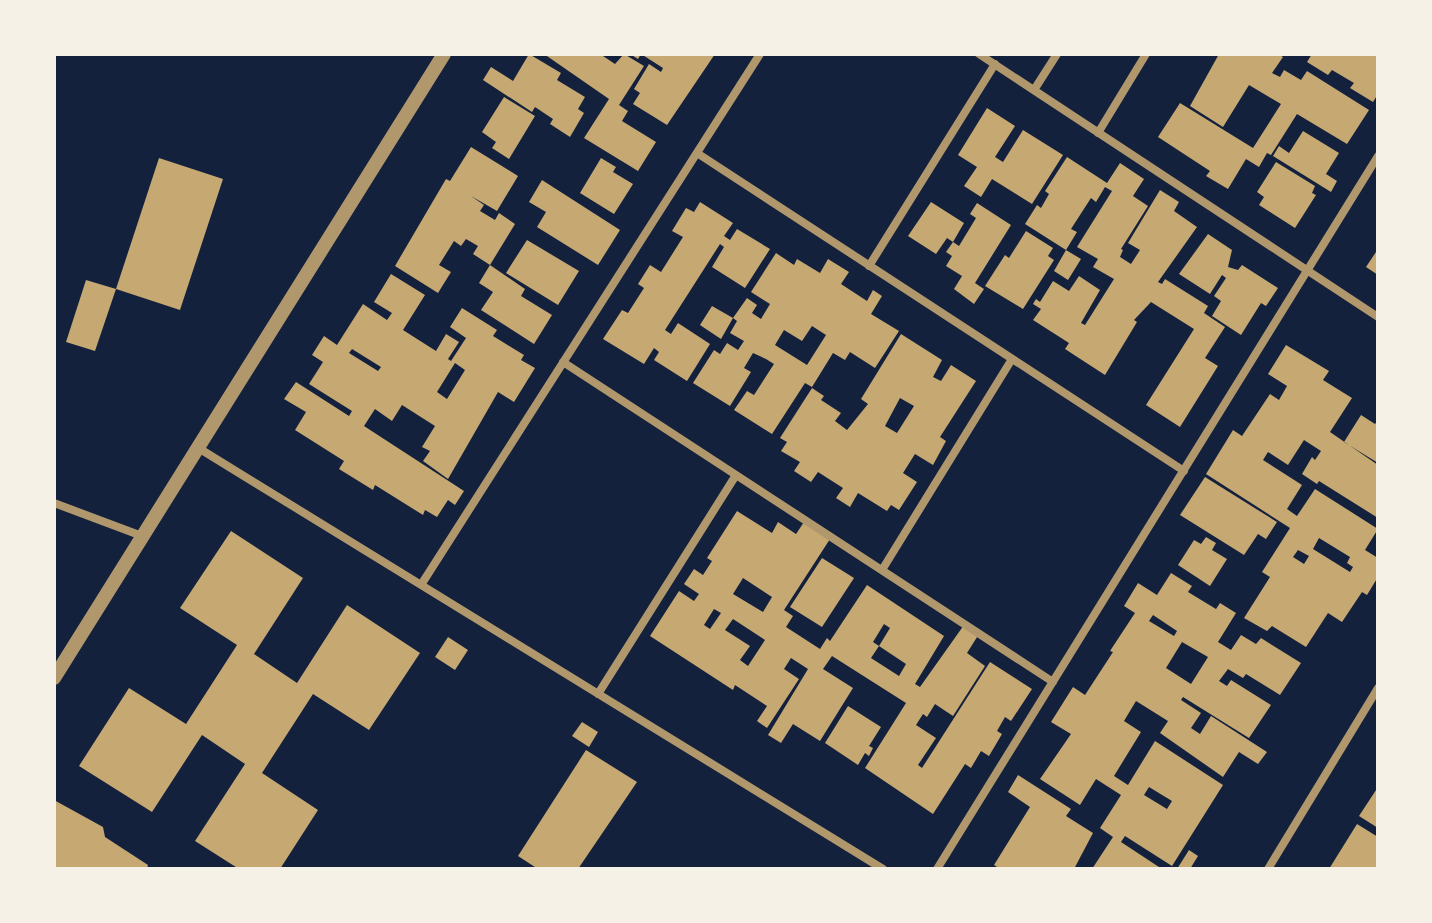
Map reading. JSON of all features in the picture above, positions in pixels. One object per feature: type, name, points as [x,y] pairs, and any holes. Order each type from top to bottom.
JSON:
[{"type":"street","points":[[54,678],[200,449],[444,54]]},
{"type":"street","points":[[421,585],[760,54]]},
{"type":"street","points":[[979,54],[1378,317]]},
{"type":"street","points":[[1034,90],[1057,54]]},
{"type":"street","points":[[1098,133],[1146,54]]},
{"type":"street","points":[[869,266],[995,64]]},
{"type":"street","points":[[697,153],[1184,471]]},
{"type":"street","points":[[937,869],[1378,156]]},
{"type":"street","points":[[882,570],[1012,359]]},
{"type":"street","points":[[563,362],[1053,682]]},
{"type":"street","points":[[200,449],[883,869]]},
{"type":"street","points":[[598,694],[736,475]]},
{"type":"street","points":[[54,503],[142,536]]},
{"type":"street","points":[[1268,869],[1378,688]]},
{"type":"building","points":[[529,54],[561,73],[557,80],[585,97],[578,109],[584,113],[570,137],[550,124],[553,119],[535,107],[532,112],[483,80],[491,67],[513,81]]},
{"type":"building","points":[[544,54],[600,54],[615,64],[624,54],[644,66],[619,105],[628,111],[622,121],[656,142],[638,171],[584,138],[609,99]]},
{"type":"building","points":[[641,54],[715,54],[667,125],[633,104],[640,93],[634,89],[649,64],[661,72],[663,68]]},
{"type":"building","points":[[1219,54],[1278,54],[1283,57],[1272,73],[1280,77],[1284,70],[1301,80],[1307,71],[1369,110],[1347,144],[1297,114],[1271,155],[1267,153],[1259,167],[1246,159],[1228,189],[1206,176],[1210,171],[1158,137],[1180,103],[1253,148],[1281,104],[1249,85],[1223,127],[1190,106]]},
{"type":"building","points":[[1312,54],[1378,54],[1378,94],[1373,102],[1350,88],[1354,83],[1332,70],[1328,75],[1307,62]]},
{"type":"building","points":[[504,97],[535,116],[509,159],[492,148],[496,142],[482,132]]},
{"type":"building","points":[[987,108],[1015,126],[995,157],[1003,162],[1023,130],[1063,155],[1032,204],[992,179],[981,197],[964,186],[977,167],[958,155]]},
{"type":"building","points":[[1303,131],[1339,153],[1326,174],[1337,181],[1331,192],[1273,156],[1279,146],[1289,153]]},
{"type":"building","points":[[471,147],[518,176],[497,211],[471,196],[484,205],[480,211],[495,220],[499,213],[515,224],[490,265],[473,254],[478,246],[466,239],[461,246],[454,241],[439,265],[451,272],[438,293],[395,266],[446,179],[450,181]]},
{"type":"building","points":[[1067,157],[1107,183],[1120,163],[1144,179],[1133,196],[1148,206],[1121,249],[1120,257],[1131,264],[1140,250],[1128,243],[1160,190],[1179,202],[1174,211],[1197,227],[1158,282],[1162,284],[1165,279],[1208,306],[1204,313],[1225,327],[1205,358],[1218,366],[1180,427],[1146,405],[1194,329],[1151,302],[1134,320],[1137,322],[1105,375],[1065,349],[1069,343],[1033,320],[1041,309],[1033,304],[1036,299],[1040,302],[1053,281],[1069,291],[1079,276],[1100,290],[1081,323],[1085,325],[1114,279],[1093,267],[1098,259],[1077,247],[1112,191],[1105,187],[1096,202],[1091,198],[1071,229],[1077,232],[1066,250],[1025,224],[1037,205],[1041,208],[1049,194],[1045,191]]},
{"type":"building","points":[[159,158],[223,179],[180,310],[116,289]]},
{"type":"building","points":[[601,158],[616,167],[613,172],[633,184],[614,214],[580,193]]},
{"type":"building","points":[[1276,162],[1315,186],[1312,193],[1316,195],[1295,228],[1259,205],[1264,197],[1257,192]]},
{"type":"building","points":[[542,180],[620,230],[598,265],[537,227],[546,212],[529,202]]},
{"type":"building","points":[[700,202],[733,223],[724,236],[730,240],[737,229],[770,249],[745,288],[712,267],[724,247],[720,244],[665,330],[671,334],[678,323],[710,344],[687,381],[654,360],[659,352],[654,348],[644,364],[603,339],[622,310],[628,313],[644,288],[638,284],[650,265],[661,272],[683,237],[672,231],[686,208],[694,212]]},
{"type":"building","points":[[931,202],[964,223],[953,242],[947,238],[936,254],[908,236]]},
{"type":"building","points":[[977,203],[1011,225],[975,283],[984,289],[974,304],[954,289],[962,276],[946,266],[952,256],[946,252],[953,242],[959,246],[976,218],[970,214]]},
{"type":"building","points":[[1026,231],[1053,248],[1048,256],[1054,260],[1023,309],[985,286],[1005,255],[1009,258]]},
{"type":"building","points":[[1208,234],[1232,250],[1228,267],[1238,270],[1242,265],[1278,288],[1266,306],[1261,303],[1241,335],[1212,316],[1221,301],[1214,296],[1226,278],[1222,275],[1210,294],[1179,274]]},
{"type":"building","points":[[527,240],[579,271],[558,305],[506,273]]},
{"type":"building","points":[[1378,249],[1378,275],[1366,267]]},
{"type":"building","points":[[1066,250],[1081,259],[1068,280],[1054,271]]},
{"type":"building","points":[[776,253],[794,265],[797,259],[820,273],[828,259],[849,272],[841,284],[867,301],[873,290],[882,296],[871,314],[899,331],[875,368],[850,352],[845,360],[833,353],[812,387],[805,383],[772,434],[734,410],[747,391],[754,395],[774,364],[753,353],[744,368],[751,372],[730,406],[693,383],[714,350],[720,354],[727,343],[738,350],[744,341],[730,333],[737,321],[733,318],[747,298],[757,305],[752,313],[761,319],[770,304],[751,292]],"holes":[[[812,326],[826,335],[807,365],[775,345],[784,330],[802,341]]]},
{"type":"building","points":[[490,265],[525,289],[521,296],[552,315],[534,344],[481,310],[493,292],[479,283]]},
{"type":"building","points":[[391,274],[425,295],[403,330],[436,351],[446,334],[459,342],[448,359],[451,361],[466,338],[450,327],[462,308],[497,330],[493,336],[524,355],[521,360],[535,368],[514,402],[498,392],[448,479],[423,461],[430,451],[422,447],[435,426],[402,405],[392,421],[375,409],[364,426],[464,491],[455,505],[448,500],[437,517],[425,510],[423,515],[375,485],[373,490],[339,469],[344,461],[295,430],[306,412],[284,399],[296,382],[349,416],[352,411],[309,384],[323,362],[312,355],[324,336],[337,345],[363,304],[387,320],[392,313],[374,302]],"holes":[[[352,349],[381,367],[378,371],[349,353]],[[455,363],[465,370],[447,399],[437,392]]]},
{"type":"building","points":[[86,280],[116,289],[95,351],[66,342]]},
{"type":"building","points":[[712,306],[733,318],[721,339],[700,325]]},
{"type":"building","points":[[901,334],[942,360],[933,377],[941,381],[951,365],[976,381],[940,437],[946,441],[933,465],[915,454],[903,473],[917,482],[899,510],[891,505],[887,511],[858,493],[850,507],[836,498],[843,488],[818,472],[811,482],[794,471],[800,462],[781,451],[787,442],[780,438],[812,388],[824,396],[821,400],[841,413],[835,421],[847,430],[868,404],[861,399]],"holes":[[[900,398],[914,406],[897,433],[885,426]]]},
{"type":"building","points":[[1286,345],[1329,371],[1323,380],[1352,398],[1330,432],[1378,465],[1378,518],[1319,481],[1317,484],[1302,474],[1312,457],[1315,460],[1321,451],[1304,440],[1288,465],[1268,452],[1263,460],[1302,485],[1287,509],[1297,516],[1315,489],[1378,529],[1365,550],[1378,558],[1378,577],[1367,595],[1362,592],[1342,622],[1328,613],[1306,647],[1272,626],[1267,631],[1244,618],[1270,577],[1262,572],[1290,528],[1206,474],[1233,430],[1242,436],[1270,394],[1279,400],[1287,386],[1268,374]],"holes":[[[1319,538],[1350,557],[1347,563],[1353,567],[1350,572],[1313,549]],[[1298,550],[1309,556],[1304,564],[1293,557]]]},
{"type":"building","points":[[1361,415],[1375,424],[1378,420],[1378,463],[1344,442]]},
{"type":"building","points":[[1205,477],[1277,522],[1266,539],[1258,534],[1244,555],[1180,515]]},
{"type":"building","points":[[737,511],[772,533],[778,522],[796,534],[804,522],[830,539],[784,610],[793,616],[786,627],[820,649],[827,638],[830,641],[867,585],[944,636],[915,684],[920,687],[964,625],[979,634],[967,653],[985,666],[953,716],[935,704],[927,717],[923,714],[916,725],[936,738],[918,765],[922,768],[990,662],[1032,689],[1011,721],[1005,717],[997,731],[1002,734],[989,756],[981,751],[971,768],[965,764],[933,814],[865,768],[906,703],[832,656],[823,669],[853,688],[820,741],[793,724],[781,743],[768,735],[808,669],[791,658],[784,669],[799,679],[767,728],[757,721],[767,706],[735,685],[733,690],[650,636],[679,591],[694,601],[699,594],[684,584],[694,569],[703,575],[712,561],[707,558]],"holes":[[[743,578],[772,597],[763,612],[733,594]],[[714,609],[721,613],[710,629],[704,625]],[[733,619],[765,640],[748,666],[740,660],[750,646],[725,630]],[[884,624],[890,628],[879,646],[873,642]],[[879,646],[906,664],[899,676],[871,658]]]},
{"type":"building","points":[[231,531],[303,578],[254,654],[297,683],[347,605],[420,653],[369,730],[313,694],[262,773],[318,810],[280,869],[239,869],[195,841],[245,764],[202,735],[152,812],[79,766],[129,688],[186,724],[237,645],[180,608]]},
{"type":"building","points":[[1206,537],[1216,543],[1212,550],[1227,559],[1210,586],[1178,565],[1194,540],[1201,544]]},
{"type":"building","points":[[822,558],[854,578],[822,627],[790,607]]},
{"type":"building","points":[[1171,573],[1192,586],[1188,592],[1216,609],[1220,603],[1236,613],[1218,642],[1231,650],[1241,635],[1256,644],[1261,638],[1301,663],[1280,695],[1246,674],[1243,678],[1228,669],[1219,681],[1227,686],[1231,680],[1271,705],[1249,738],[1183,697],[1181,700],[1201,713],[1191,728],[1200,734],[1211,716],[1267,752],[1258,764],[1239,752],[1223,777],[1160,733],[1168,721],[1136,701],[1124,721],[1141,732],[1114,776],[1128,785],[1155,741],[1223,785],[1172,866],[1125,836],[1121,842],[1162,869],[1092,869],[1113,837],[1100,828],[1121,795],[1096,779],[1080,805],[1040,779],[1071,734],[1051,722],[1073,687],[1085,695],[1113,652],[1110,651],[1135,613],[1124,606],[1138,583],[1157,595]],"holes":[[[1153,615],[1177,631],[1174,636],[1149,621]],[[1182,642],[1208,657],[1191,684],[1166,668]],[[1149,787],[1172,801],[1167,809],[1144,795]]]},
{"type":"building","points":[[448,637],[468,650],[455,670],[435,657]]},
{"type":"building","points":[[848,706],[881,727],[869,746],[873,748],[869,756],[865,753],[858,765],[825,743]]},
{"type":"building","points":[[582,722],[598,732],[589,747],[572,736]]},
{"type":"building","points":[[586,750],[637,782],[578,869],[538,869],[518,856]]},
{"type":"building","points":[[1018,775],[1071,809],[1066,816],[1093,833],[1074,869],[1000,869],[994,865],[1030,807],[1008,792]]},
{"type":"building","points":[[1378,787],[1378,828],[1359,816]]},
{"type":"building","points":[[54,800],[103,827],[105,837],[148,865],[147,869],[54,869]]},
{"type":"building","points":[[1357,824],[1378,837],[1378,869],[1329,869]]},
{"type":"building","points":[[1189,850],[1198,856],[1190,869],[1177,869]]}]
